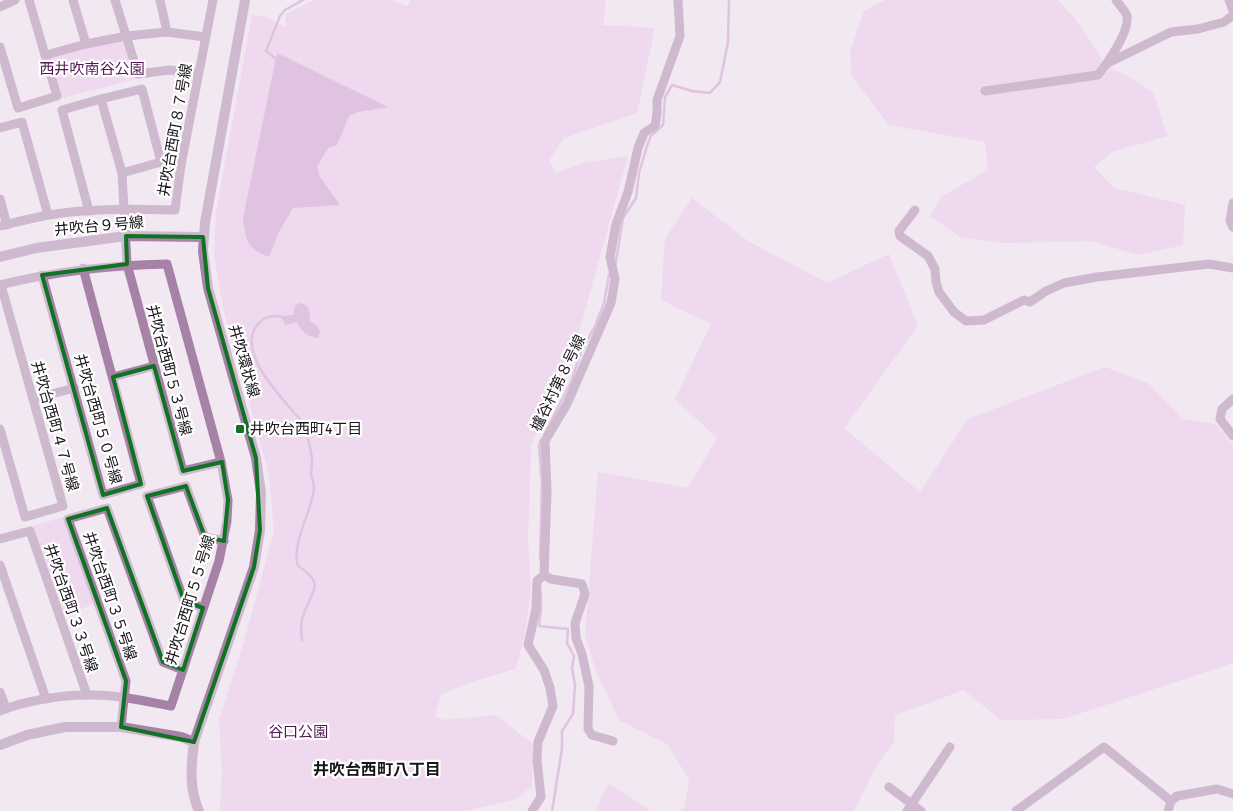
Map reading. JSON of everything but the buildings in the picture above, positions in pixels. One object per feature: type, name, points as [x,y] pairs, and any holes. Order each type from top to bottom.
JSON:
[{"type":"street","points":[[0,7],[15,0]]},
{"type":"street","points":[[0,47],[18,108],[57,96],[29,0]]},
{"type":"street","points":[[73,0],[86,44]]},
{"type":"street","points":[[115,0],[138,74],[170,70],[198,74]]},
{"type":"street","points":[[160,0],[167,32]]},
{"type":"street","name":"井吹台西町８７号線","points":[[4,225],[48,215],[89,211],[125,208],[175,210],[181,166],[212,0]]},
{"type":"street","name":"井吹環状線","points":[[199,811],[194,800],[191,770],[194,742],[254,567],[260,530],[261,493],[256,458],[208,288],[203,237],[244,0]]},
{"type":"street","name":"櫨谷村第８号線","points":[[532,811],[541,797],[537,760],[538,742],[553,706],[544,670],[528,644],[536,609],[537,581],[542,577],[547,492],[545,441],[567,404],[611,303],[615,278],[610,257],[616,224],[628,192],[638,148],[644,134],[654,126],[657,113],[656,100],[680,36],[678,0]]},
{"type":"street","points":[[985,92],[1098,75],[1108,63],[1127,27],[1127,15],[1116,0]]},
{"type":"street","points":[[1229,0],[1233,10]]},
{"type":"street","points":[[1108,63],[1170,32],[1198,29],[1224,22],[1233,15]]},
{"type":"street","points":[[46,56],[86,44],[127,36],[167,32],[205,37]]},
{"type":"street","points":[[89,211],[62,110],[142,89],[161,162]]},
{"type":"street","name":"井吹台西町５３号線","points":[[101,99],[122,173],[127,264],[183,471],[221,462]]},
{"type":"street","points":[[0,128],[22,122],[48,215]]},
{"type":"street","points":[[122,173],[161,162],[181,166]]},
{"type":"street","points":[[0,199],[4,225]]},
{"type":"street","points":[[1233,203],[1230,222],[1233,227]]},
{"type":"street","points":[[916,210],[899,231],[900,236],[928,256],[935,269],[939,292],[954,312],[966,321],[984,320],[1024,300],[1030,302],[1046,291],[1064,283],[1139,271],[1208,264],[1233,268]]},
{"type":"street","name":"井吹台９号線","points":[[0,257],[36,248],[126,236],[203,237]]},
{"type":"street","name":"井吹台西町５５号線","points":[[0,285],[83,268],[127,264],[167,264],[221,462],[228,500],[227,521],[219,562],[171,706],[87,694],[46,699],[3,710]]},
{"type":"street","name":"井吹台西町５０号線","points":[[42,275],[103,495],[142,484],[83,268]]},
{"type":"street","name":"井吹台西町４７号線","points":[[0,285],[64,506],[25,517],[0,429]]},
{"type":"street","points":[[113,377],[154,366]]},
{"type":"street","points":[[33,399],[74,388]]},
{"type":"street","points":[[1233,400],[1222,409],[1220,419],[1233,436]]},
{"type":"street","points":[[203,608],[184,601],[147,496],[186,486],[205,537],[224,540]]},
{"type":"street","name":"井吹台西町３５号線","points":[[121,727],[126,681],[68,519],[107,508],[163,662],[182,670]]},
{"type":"street","name":"井吹台西町３３号線","points":[[0,539],[30,531],[87,694]]},
{"type":"street","points":[[0,565],[46,699]]},
{"type":"street","points":[[542,577],[582,584],[585,594],[575,623],[576,638],[582,654],[589,686],[588,729],[592,735],[612,741]]},
{"type":"street","points":[[0,692],[3,710]]},
{"type":"street","points":[[0,745],[27,735],[65,727],[121,727],[181,737],[194,742]]},
{"type":"street","points":[[909,808],[950,747]]},
{"type":"street","points":[[1016,811],[1104,747],[1171,801]]},
{"type":"street","points":[[888,787],[909,808],[921,811]]},
{"type":"street","points":[[1168,811],[1171,801],[1177,796],[1217,790],[1233,794]]},
{"type":"highlighted area","points":[[126,236],[203,237],[208,288],[256,458],[260,530],[254,567],[194,742],[121,727],[126,681],[68,519],[107,508],[163,662],[183,670],[203,608],[184,601],[147,496],[186,486],[205,537],[224,541],[228,500],[222,462],[183,471],[154,366],[113,377],[141,484],[103,495],[42,275],[127,264]]},
{"type":"green space","name":"谷口公園","points":[[314,0],[390,0],[407,6],[411,0],[606,0],[603,25],[655,28],[637,113],[564,138],[549,160],[556,173],[584,163],[628,156],[576,342],[531,445],[528,541],[531,591],[524,640],[515,669],[441,694],[435,716],[444,720],[496,715],[533,744],[532,786],[516,799],[465,811],[220,811],[222,771],[219,720],[244,642],[274,532],[269,474],[223,308],[214,254],[216,212],[252,15],[267,17],[285,27],[286,14]]},
{"type":"green space","points":[[885,0],[1058,0],[1076,20],[1106,65],[1138,82],[1154,94],[1167,136],[1112,152],[1094,167],[1114,188],[1185,205],[1183,245],[1138,255],[1092,241],[1002,243],[960,237],[930,216],[941,197],[988,170],[985,142],[889,125],[852,77],[850,52],[864,11]]},
{"type":"green space","name":"西井吹南谷公園","points":[[126,42],[137,79],[62,98],[50,59],[87,48]]},
{"type":"green space","points":[[692,198],[748,241],[827,283],[889,254],[918,326],[844,428],[920,492],[968,419],[1105,367],[1149,384],[1183,419],[1216,424],[1233,445],[1233,663],[1063,719],[1001,720],[964,690],[895,715],[894,741],[873,772],[854,811],[679,811],[685,807],[689,779],[667,744],[619,720],[595,669],[585,636],[598,472],[688,488],[717,438],[675,399],[711,324],[661,300],[665,239]]},
{"type":"green space","points":[[65,517],[96,604],[62,614],[31,526]]},
{"type":"green space","points":[[608,783],[651,811],[596,811]]},
{"type":"shaded area","points":[[277,53],[388,107],[358,112],[349,116],[337,145],[328,148],[317,167],[320,177],[340,205],[293,208],[279,232],[269,257],[251,247],[246,238],[243,218]]},
{"type":"shaded area","points":[[300,303],[306,305],[309,309],[310,321],[317,326],[320,332],[318,338],[305,333],[297,322],[285,325],[281,316],[293,315],[295,306]]},
{"type":"waterway","points":[[276,59],[266,51],[280,16],[285,10],[303,0]]},
{"type":"waterway","points":[[615,267],[623,218],[636,198],[639,173],[651,136],[663,125],[665,97],[672,85],[692,91],[710,93],[720,82],[728,42],[729,0]]},
{"type":"waterway","points":[[544,435],[571,382],[581,352],[595,326],[604,303],[610,273]]},
{"type":"waterway","points":[[282,317],[271,316],[260,322],[253,332],[252,343],[254,355],[260,368],[276,392],[303,423],[311,455],[311,474],[314,489],[297,548],[298,566],[312,577],[314,583],[313,593],[302,620],[302,640]]},
{"type":"waterway","points":[[540,559],[542,484],[539,446],[541,440]]},
{"type":"waterway","points":[[541,592],[539,626],[568,629],[567,643],[574,656],[572,668],[575,685],[573,714],[562,731],[562,749],[552,811]]},
{"type":"place","name":"井吹台西町4丁目","points":[[240,429]]},
{"type":"district","name":"井吹台西町八丁目","points":[[377,769]]}]
